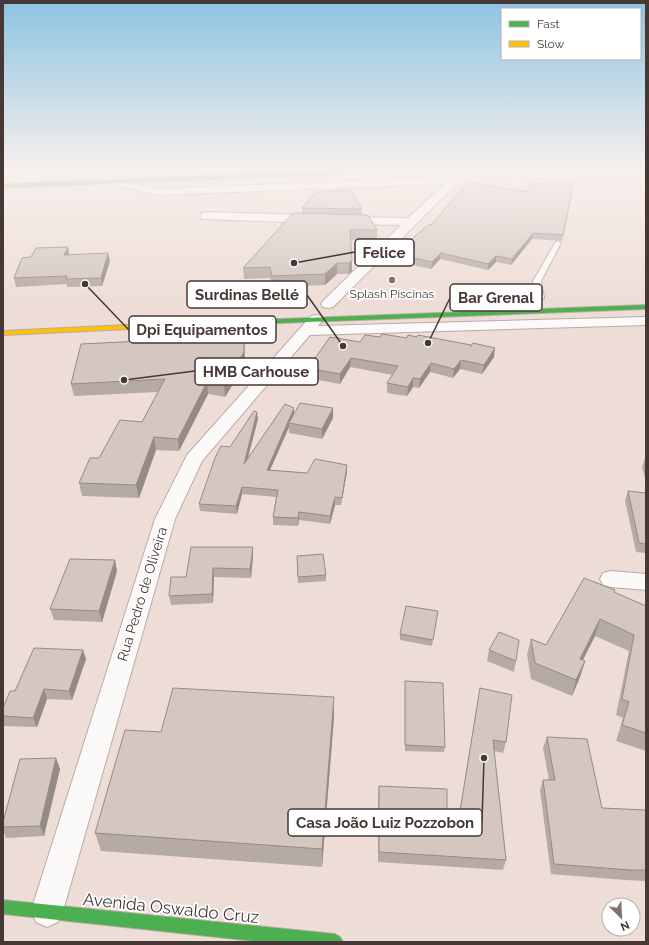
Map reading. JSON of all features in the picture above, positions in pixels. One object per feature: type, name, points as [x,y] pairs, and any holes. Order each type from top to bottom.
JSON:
[{"type":"main road","points":[[318,315],[342,304]]},
{"type":"main road","points":[[3,333],[318,315],[646,307]]},
{"type":"main road","name":"Avenida Oswaldo Cruz","points":[[3,907],[335,942]]},
{"type":"street","name":"Rua Pedro de Oliveira","points":[[48,911],[165,519],[194,458],[318,315],[418,215]]},
{"type":"street","points":[[206,216],[411,222]]},
{"type":"street","points":[[318,315],[542,323],[646,321]]},
{"type":"street","points":[[611,579],[646,582]]},
{"type":"lane","points":[[540,298],[537,281],[558,243]]},
{"type":"building","points":[[291,215],[368,215],[377,230],[350,230],[352,260],[349,263],[337,263],[325,274],[272,276],[270,267],[243,268]]},
{"type":"building","points":[[440,215],[567,215],[563,235],[533,233],[512,259],[496,256],[488,264],[441,253],[432,262],[399,255],[414,237],[428,225],[431,225]]},
{"type":"building","points":[[68,247],[64,255],[108,253],[101,278],[66,279],[67,276],[14,278],[22,258],[31,257],[36,248]]},
{"type":"building","points":[[382,334],[407,338],[408,335],[417,337],[418,335],[471,345],[470,347],[473,343],[495,348],[484,365],[461,360],[454,369],[431,363],[420,379],[413,378],[408,387],[387,383],[398,366],[351,358],[340,374],[308,368],[330,337],[360,342],[365,335],[380,337]]},
{"type":"building","points":[[244,336],[244,352],[224,384],[207,382],[178,439],[154,437],[136,485],[79,483],[90,458],[99,458],[120,420],[142,422],[165,379],[71,384],[81,344]]},
{"type":"building","points":[[300,403],[333,408],[322,429],[289,423]]},
{"type":"building","points":[[285,404],[294,408],[267,470],[307,473],[315,459],[347,465],[342,498],[335,497],[330,516],[299,512],[298,518],[273,517],[278,490],[242,487],[236,506],[199,504],[215,458],[221,446],[230,447],[254,411],[257,412],[244,464]]},
{"type":"building","points":[[628,491],[646,493],[646,544],[639,543]]},
{"type":"building","points":[[191,547],[253,547],[250,569],[213,568],[212,594],[169,596],[171,577],[186,577]]},
{"type":"building","points":[[323,554],[326,575],[298,577],[297,556]]},
{"type":"building","points":[[70,559],[115,560],[99,611],[50,609]]},
{"type":"building","points":[[584,578],[615,590],[614,592],[646,606],[646,733],[622,725],[629,702],[622,699],[634,635],[600,619],[580,659],[585,661],[576,680],[535,663],[531,639],[546,645]]},
{"type":"building","points":[[406,606],[438,611],[433,640],[400,634]]},
{"type":"building","points":[[499,632],[519,640],[516,661],[489,650]]},
{"type":"building","points":[[34,648],[83,650],[69,691],[44,689],[33,718],[3,716],[3,708],[10,691],[15,691]]},
{"type":"building","points":[[405,681],[443,683],[445,747],[405,745]]},
{"type":"building","points":[[173,688],[334,697],[322,849],[95,833],[125,730],[161,732]]},
{"type":"building","points":[[480,688],[512,695],[506,742],[493,740],[506,860],[379,852],[379,786],[447,789],[447,810],[460,811]]},
{"type":"building","points":[[547,737],[587,739],[602,808],[646,810],[646,870],[554,864],[543,780],[555,780]]},
{"type":"building","points":[[56,758],[40,826],[3,827],[3,822],[20,759]]},
{"type":"traffic: fast","points":[[126,327],[646,307]]},
{"type":"traffic: fast","points":[[3,907],[335,942]]},
{"type":"traffic: slow","points":[[3,333],[126,327]]},
{"type":"place","name":"Felice","points":[[294,263]]},
{"type":"place","name":"Splash Piscinas","points":[[392,280]]},
{"type":"place","name":"Dpi Equipamentos","points":[[85,284]]},
{"type":"place","name":"Bar Grenal","points":[[428,343]]},
{"type":"place","name":"Surdinas Bellé","points":[[343,346]]},
{"type":"place","name":"HMB Carhouse","points":[[124,380]]},
{"type":"place","name":"Casa João Luiz Pozzobon","points":[[484,758]]}]
